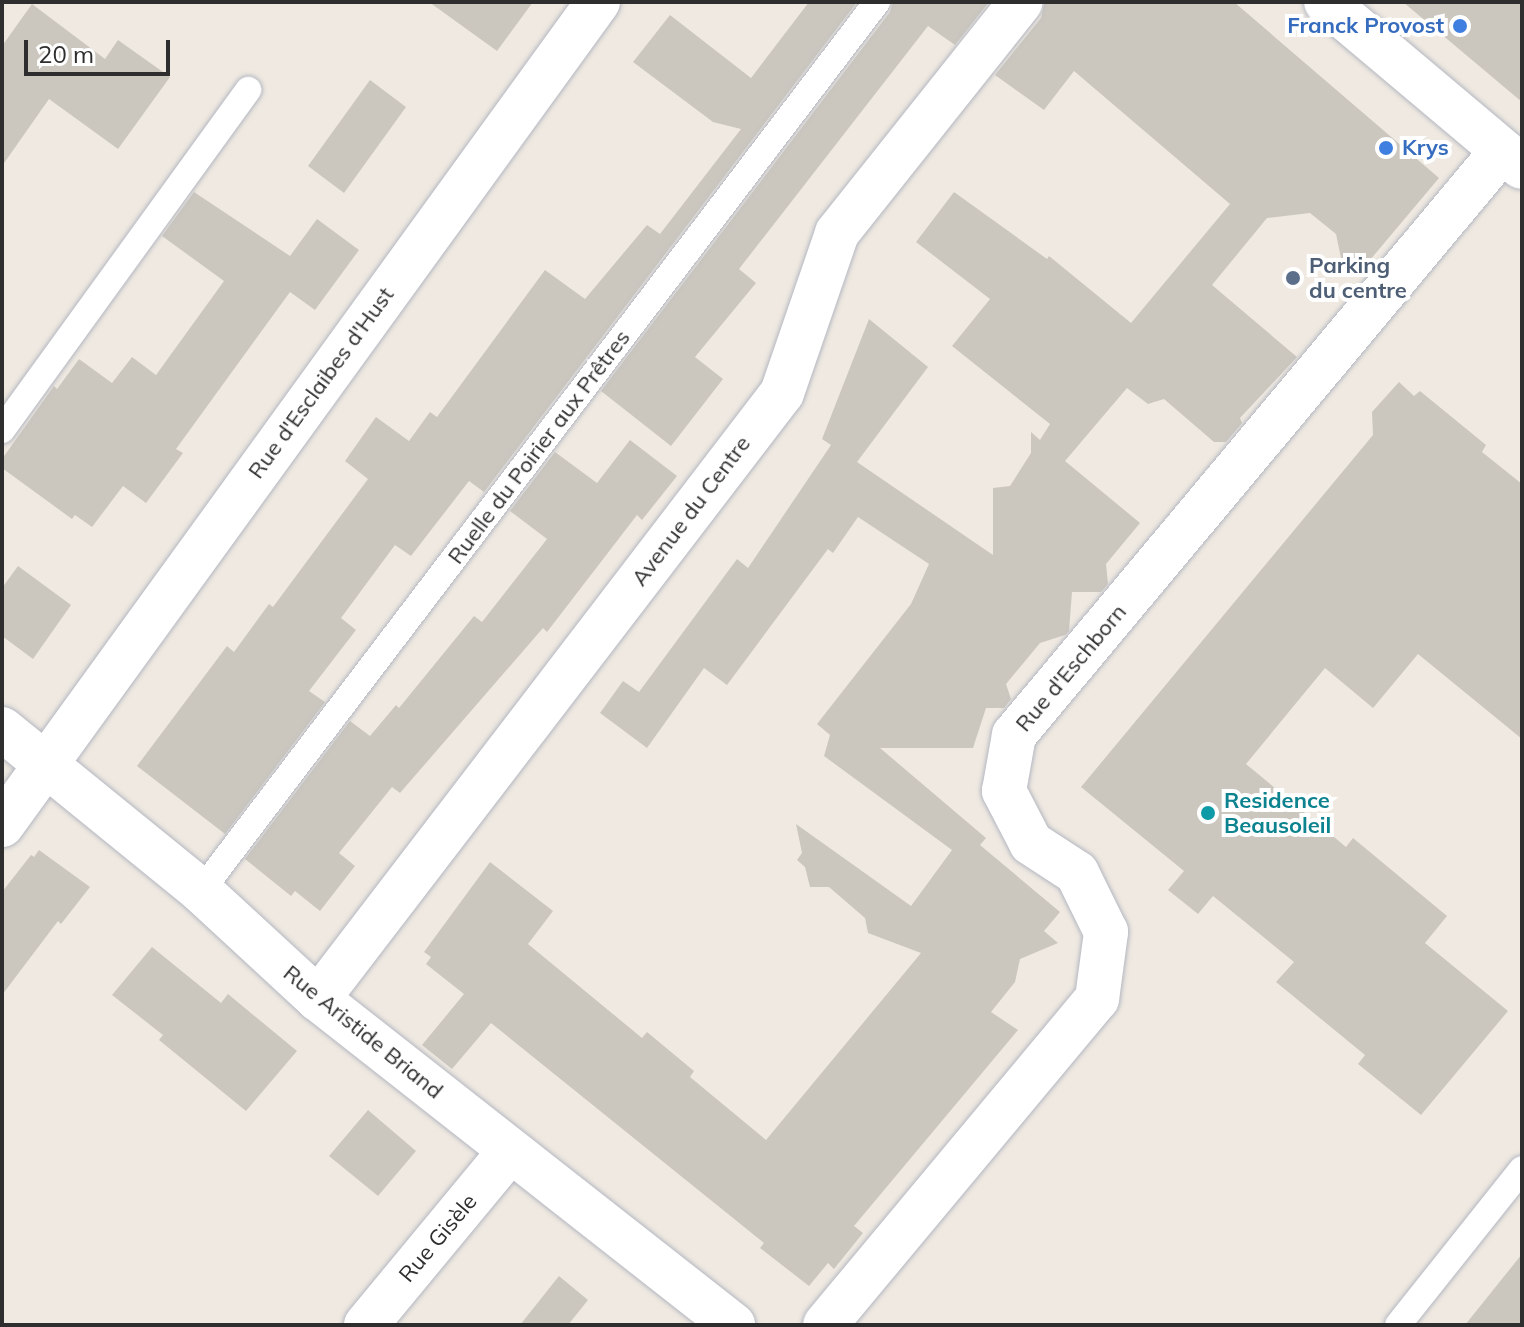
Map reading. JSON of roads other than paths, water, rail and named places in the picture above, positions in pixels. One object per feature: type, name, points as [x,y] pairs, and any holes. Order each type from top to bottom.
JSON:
[{"type":"street","name":"Rue d'Esclaibes d'Hust","points":[[2,825],[598,2]]},
{"type":"street","name":"Avenue du Centre","points":[[318,999],[782,393],[837,233],[1021,2]]},
{"type":"street","points":[[1326,2],[1512,159]]},
{"type":"street","name":"Rue d'Eschborn","points":[[825,1325],[1097,999],[1106,932],[1077,873],[1031,843],[1004,791],[1014,735],[1512,159]]},
{"type":"street","name":"Rue Aristide Briand","points":[[2,729],[201,891],[318,999],[733,1325]]},
{"type":"street","name":"Rue Gisèle","points":[[366,1325],[510,1151]]},
{"type":"lane","name":"Ruelle du Poirier aux Prêtres","points":[[201,891],[877,2]]},
{"type":"lane","points":[[2,430],[248,90]]},
{"type":"lane","points":[[1398,1325],[1522,1169]]},
{"type":"place","name":"Franck Provost","points":[[1460,26]]},
{"type":"place","name":"Krys","points":[[1386,148]]},
{"type":"place","name":"Parking du centre","points":[[1293,278]]},
{"type":"place","name":"Residence Beausoleil","points":[[1208,813]]}]
